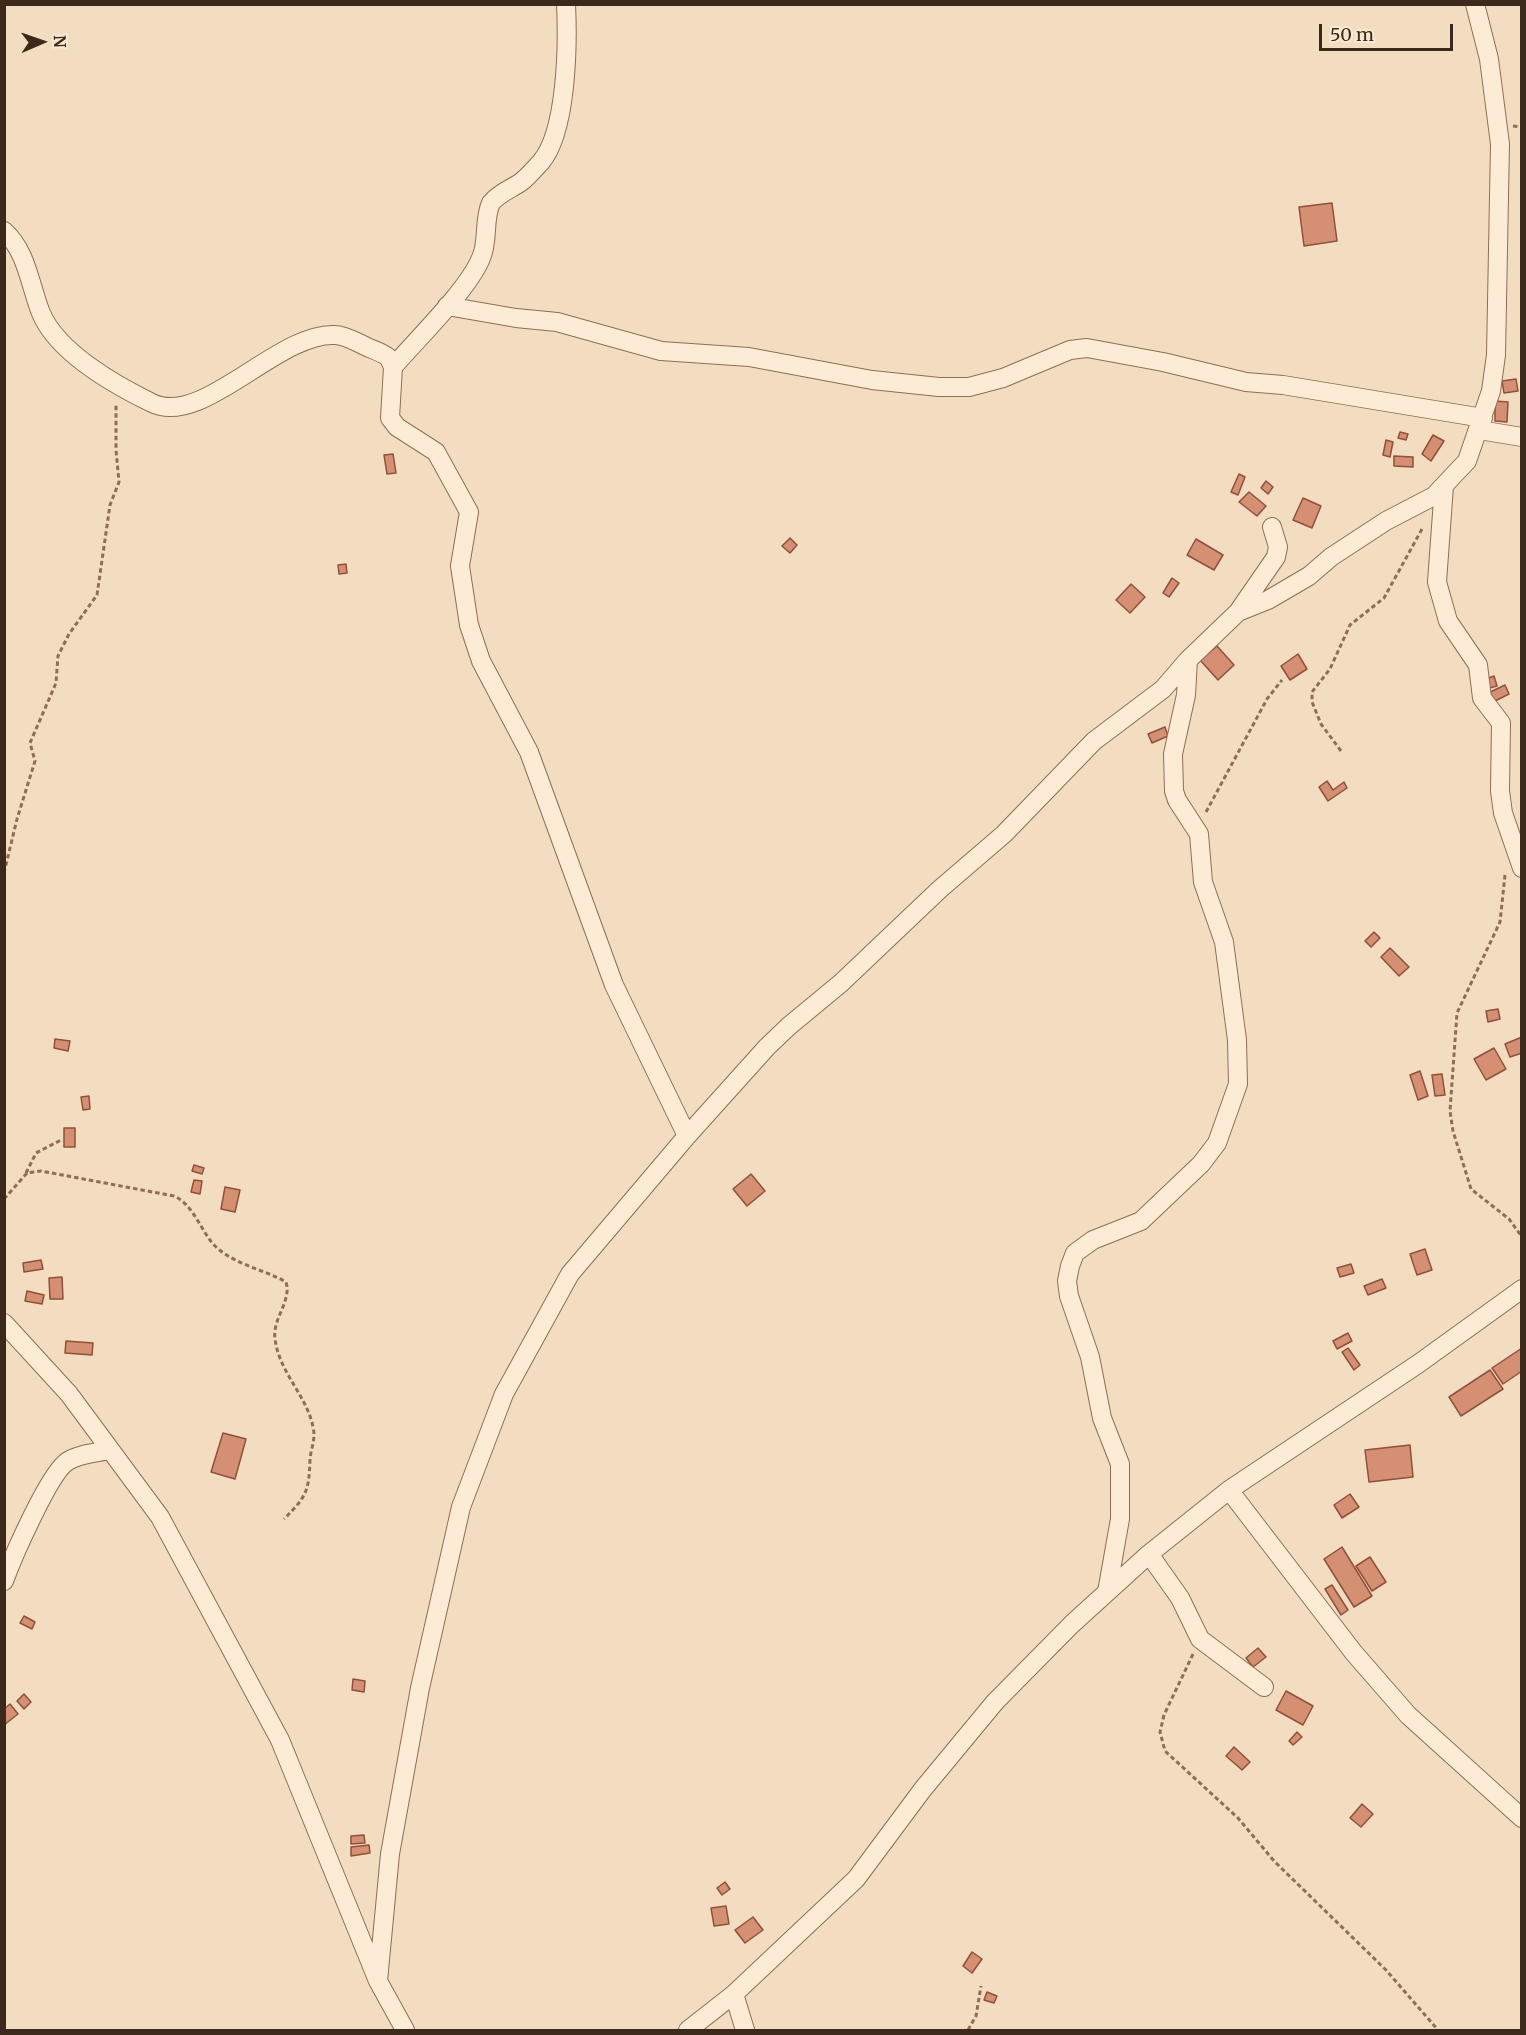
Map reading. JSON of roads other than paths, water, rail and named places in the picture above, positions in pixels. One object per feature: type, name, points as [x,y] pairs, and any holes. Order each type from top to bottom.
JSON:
[{"type":"street","points":[[393,367],[447,306],[482,257],[491,203],[496,196],[524,180],[549,152],[554,141],[568,53],[566,4]]},
{"type":"street","points":[[1238,612],[1268,600],[1309,576],[1331,557],[1386,521],[1434,496],[1467,461],[1491,391],[1496,355],[1500,144],[1489,59],[1475,4]]},
{"type":"street","points":[[4,231],[17,243],[41,313],[54,336],[118,385],[157,405],[192,404],[209,398],[231,381],[273,357],[317,337],[342,336],[384,354],[393,367],[390,418],[397,427],[436,452],[469,512],[460,566],[469,625],[481,661],[526,746],[614,985],[687,1136]]},
{"type":"street","points":[[447,306],[516,318],[558,322],[660,351],[749,357],[872,380],[939,387],[969,387],[1004,378],[1070,350],[1087,348],[1163,362],[1246,382],[1283,385],[1481,424],[1521,437]]},
{"type":"street","points":[[1444,486],[1437,582],[1448,621],[1478,664],[1482,698],[1501,723],[1500,791],[1513,869]]},
{"type":"street","points":[[378,1982],[390,1854],[420,1688],[461,1507],[504,1395],[570,1274],[687,1136],[789,1026],[841,983],[940,889],[1004,834],[1094,741],[1163,689],[1188,660],[1238,612],[1278,552],[1272,527]]},
{"type":"street","points":[[1107,1592],[1120,1519],[1120,1464],[1102,1418],[1090,1357],[1072,1307],[1067,1281],[1075,1253],[1094,1240],[1141,1221],[1201,1164],[1217,1143],[1238,1084],[1237,1040],[1224,942],[1203,882],[1198,834],[1177,800],[1173,774],[1173,754],[1185,700],[1188,660]]},
{"type":"street","points":[[688,2031],[734,1994],[856,1880],[923,1789],[995,1702],[1072,1624],[1149,1554],[1229,1490],[1418,1364],[1521,1289]]},
{"type":"street","points":[[4,1323],[69,1394],[160,1517],[280,1740],[378,1982],[405,2031]]},
{"type":"street","points":[[4,1581],[19,1544],[61,1467],[78,1457],[109,1450]]},
{"type":"street","points":[[1229,1490],[1354,1653],[1408,1715],[1521,1818]]},
{"type":"street","points":[[1149,1554],[1179,1598],[1200,1639],[1264,1687]]},
{"type":"street","points":[[734,1994],[745,2031]]}]
